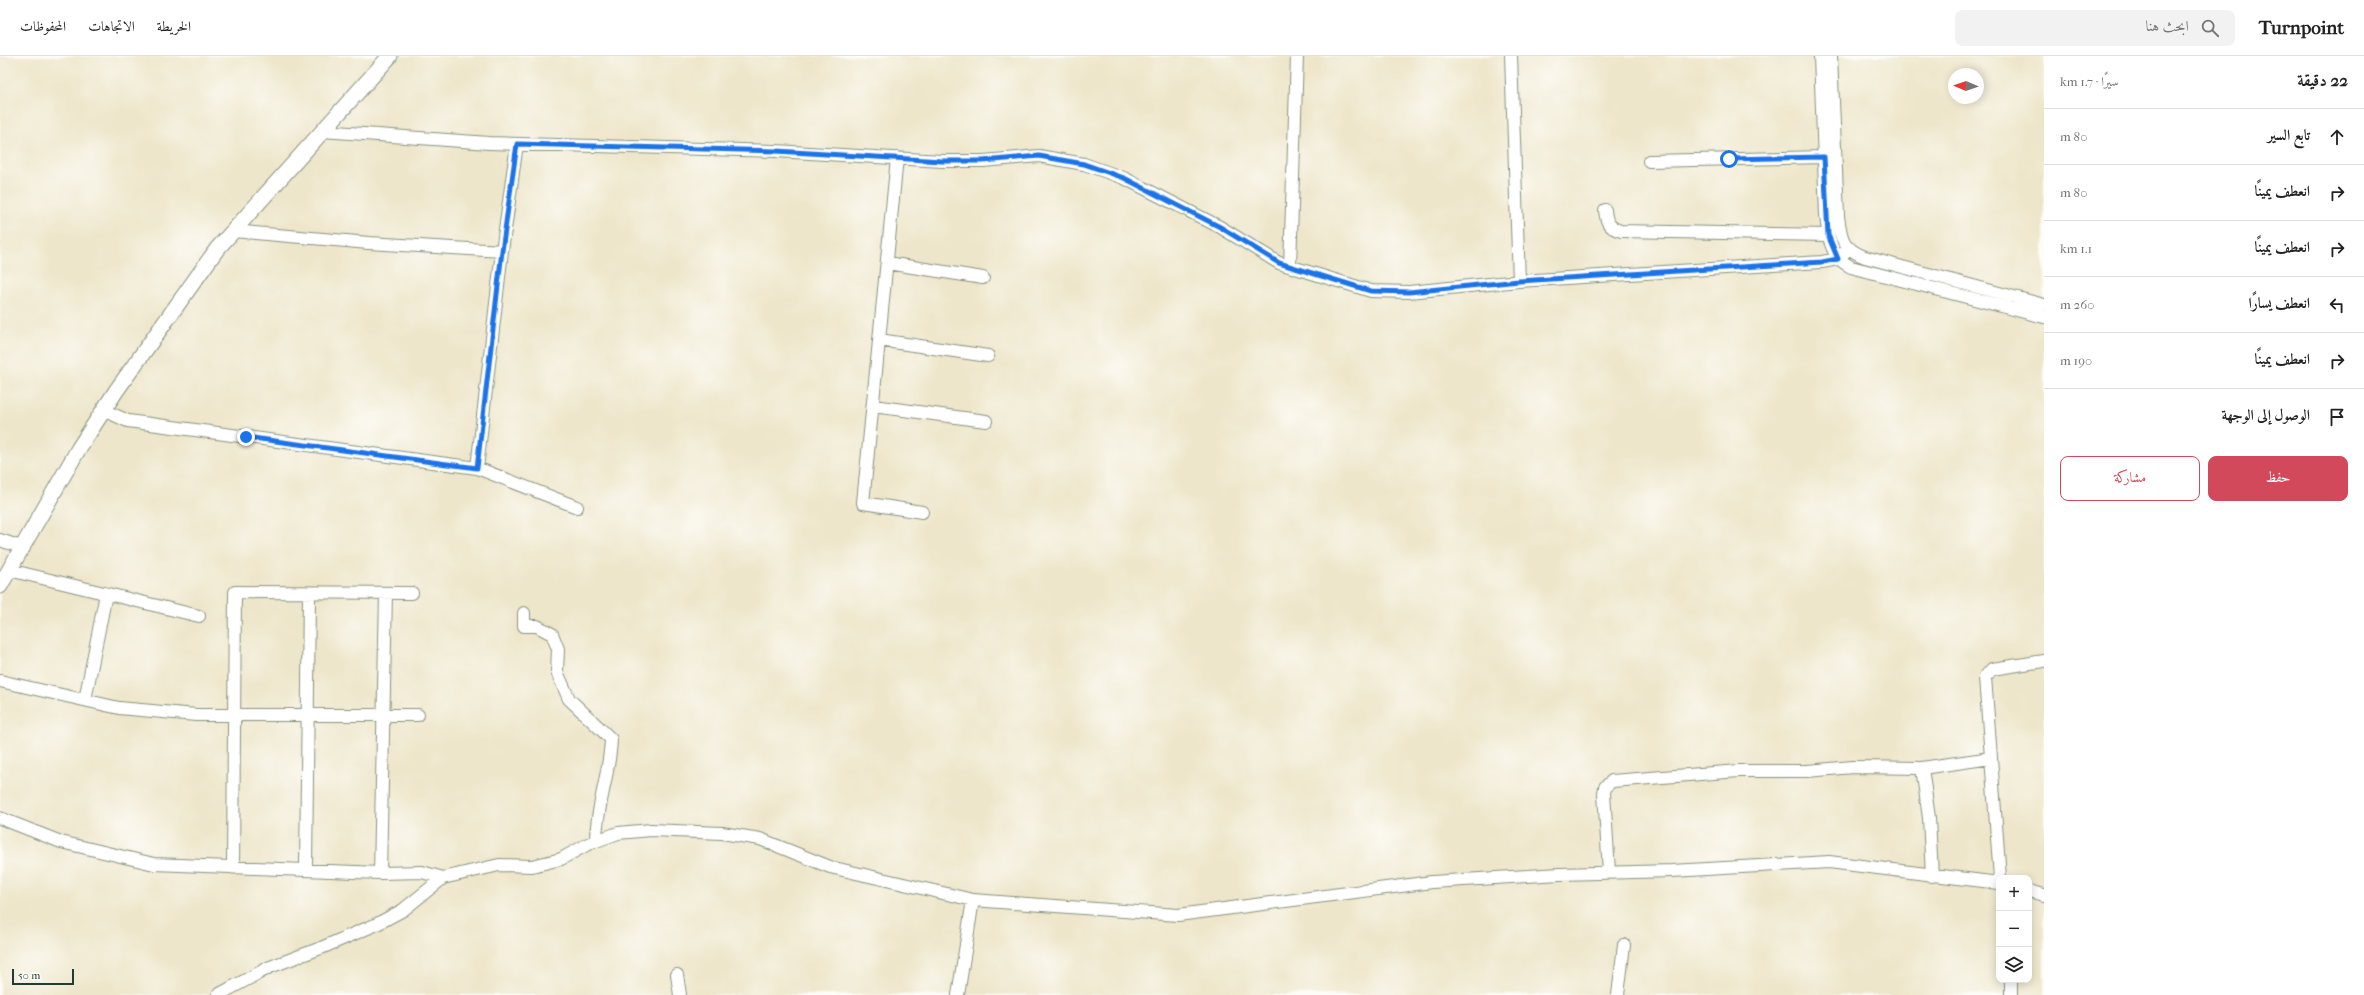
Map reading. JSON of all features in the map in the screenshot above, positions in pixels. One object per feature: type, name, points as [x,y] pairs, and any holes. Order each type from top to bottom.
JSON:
[{"type":"main road","points":[[0,586],[24,548],[79,448],[103,410],[217,249],[390,56]]},
{"type":"street","points":[[1290,266],[1297,56]]},
{"type":"street","points":[[1511,56],[1519,281]]},
{"type":"street","points":[[1820,56],[1828,235],[1838,259],[1851,267],[2044,317]]},
{"type":"street","points":[[1831,56],[1838,216],[1843,241],[1848,249],[1865,256],[2044,305]]},
{"type":"street","points":[[322,131],[517,144],[776,151],[983,161],[1039,156],[1084,164],[1124,178],[1220,227],[1279,263],[1371,291],[1409,292],[1519,281],[1822,262],[1838,259],[1848,249]]},
{"type":"street","points":[[477,468],[502,251],[517,144]]},
{"type":"street","points":[[1649,161],[1824,157]]},
{"type":"street","points":[[897,158],[864,503],[922,512]]},
{"type":"street","points":[[1605,210],[1606,221],[1613,229],[1621,231],[1828,235]]},
{"type":"street","points":[[234,231],[369,243],[502,251]]},
{"type":"street","points":[[887,263],[984,278]]},
{"type":"street","points":[[880,340],[988,356]]},
{"type":"street","points":[[873,406],[986,421]]},
{"type":"street","points":[[103,410],[128,421],[477,468],[578,507]]},
{"type":"street","points":[[0,540],[24,548]]},
{"type":"street","points":[[9,570],[199,616]]},
{"type":"street","points":[[233,868],[234,592],[309,594],[412,593]]},
{"type":"street","points":[[85,700],[106,594]]},
{"type":"street","points":[[306,870],[306,716],[309,594]]},
{"type":"street","points":[[380,873],[386,594]]},
{"type":"street","points":[[524,613],[524,626],[537,626],[552,634],[558,649],[557,672],[569,698],[611,739],[606,775],[596,820],[596,841]]},
{"type":"street","points":[[2000,875],[1986,676],[1992,668],[2044,661]]},
{"type":"street","points":[[0,681],[119,708],[196,715],[418,715]]},
{"type":"street","points":[[1609,872],[1604,793],[1605,787],[1612,781],[1740,771],[1807,772],[1853,767],[1922,768],[1992,758]]},
{"type":"street","points":[[1922,768],[1929,818],[1932,876]]},
{"type":"street","points":[[0,818],[61,842],[154,864],[380,873],[422,872],[443,878]]},
{"type":"street","points":[[218,995],[270,967],[321,948],[377,924],[403,910],[443,878],[499,865],[532,866],[562,859],[596,841],[618,833],[651,830],[722,832],[760,839],[830,867],[973,900],[1178,915],[1432,882],[1829,862],[1932,876],[1996,883]]},
{"type":"street","points":[[2032,892],[2044,895]]},
{"type":"street","points":[[958,995],[973,900]]},
{"type":"street","points":[[1618,995],[1624,945]]},
{"type":"street","points":[[677,975],[680,995]]},
{"type":"street","points":[[2011,983],[2012,995]]},
{"type":"route","points":[[246,437],[477,468],[502,251],[517,144],[776,151],[942,161],[983,161],[1039,156],[1084,164],[1124,178],[1220,227],[1279,263],[1371,291],[1409,292],[1519,281],[1822,262],[1838,259],[1832,249],[1828,235],[1824,157],[1729,159]]}]
